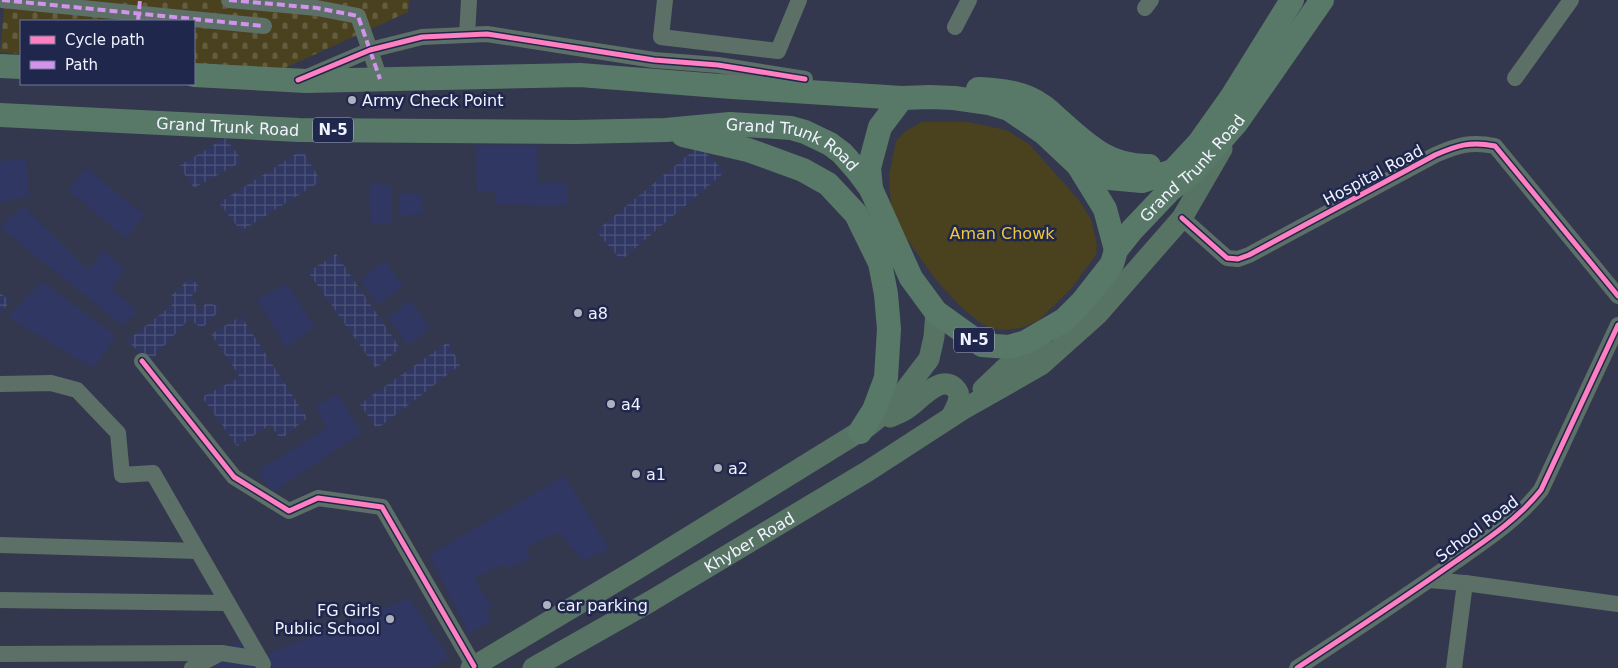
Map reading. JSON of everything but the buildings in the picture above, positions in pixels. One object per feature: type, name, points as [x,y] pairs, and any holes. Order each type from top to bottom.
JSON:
[{"type":"highway","name":"Grand Trunk Road","points":[[195,75],[298,80],[580,75],[902,98],[954,98],[989,103],[1009,109],[1044,133],[1078,165],[1109,178],[1142,181],[1173,171],[1199,143],[1231,98],[1292,0]]},
{"type":"highway","name":"Grand Trunk Road","points":[[0,115],[299,130],[566,132],[666,130],[730,124],[791,128],[805,132],[830,144],[842,153],[858,170],[871,189],[911,278],[936,312],[982,345],[1009,347],[1026,342],[1064,320],[1083,301],[1112,264],[1116,250],[1132,230],[1170,190],[1192,172],[1237,122],[1322,0]]},
{"type":"highway","points":[[0,66],[20,67]]},
{"type":"highway","points":[[580,75],[620,72],[805,79],[1000,90],[1020,94],[1041,104],[1089,147],[1120,164],[1160,166],[1199,143]]},
{"type":"highway","points":[[871,189],[870,168],[880,127],[902,98]]},
{"type":"highway","points":[[666,130],[748,150],[803,170],[828,184],[856,214],[880,263],[886,294],[889,329],[886,378],[864,430]]},
{"type":"highway","points":[[1078,165],[1105,210],[1116,250]]},
{"type":"main road","points":[[956,414],[1041,364],[1097,315],[1182,218],[1237,122]]},
{"type":"main road","points":[[864,430],[893,406],[928,359],[934,338],[936,312]]},
{"type":"main road","points":[[956,414],[1003,370],[1064,320]]},
{"type":"main road","points":[[472,667],[637,569],[864,430],[907,410],[937,386],[944,384],[954,387],[958,391],[956,414]]},
{"type":"main road","name":"Khyber Road","points":[[533,668],[650,601],[852,480],[956,414]]},
{"type":"street","points":[[2,0],[139,12],[264,26]]},
{"type":"street","points":[[230,0],[318,4],[358,16],[380,79]]},
{"type":"street","points":[[467,35],[469,0]]},
{"type":"street","points":[[665,0],[661,37],[778,51],[799,0]]},
{"type":"street","points":[[955,27],[968,0]]},
{"type":"street","points":[[1515,78],[1571,0]]},
{"type":"street","points":[[298,80],[370,50],[422,37],[487,34],[654,60],[718,65],[805,79]]},
{"type":"street","name":"Hospital Road","points":[[1182,218],[1227,258],[1238,259],[1249,255],[1435,156],[1455,147],[1481,143],[1495,146],[1618,296]]},
{"type":"street","name":"School Road","points":[[1297,668],[1429,580],[1500,530],[1527,507],[1541,490],[1618,325]]},
{"type":"street","points":[[142,361],[234,477],[289,511],[318,498],[382,507],[472,667]]},
{"type":"street","points":[[0,384],[51,383],[77,390],[118,434],[122,475],[153,473],[262,663]]},
{"type":"street","points":[[0,545],[198,551]]},
{"type":"street","points":[[1429,580],[1466,583],[1618,604]]},
{"type":"street","points":[[1454,668],[1466,583]]},
{"type":"street","points":[[0,600],[227,603]]},
{"type":"street","points":[[0,654],[221,652],[262,663]]},
{"type":"street","points":[[192,668],[221,652]]},
{"type":"shaded area","points":[[225,138],[243,161],[194,188],[179,166]]},
{"type":"shaded area","points":[[476,145],[537,146],[537,182],[567,183],[567,206],[495,204],[495,191],[477,191]]},
{"type":"shaded area","points":[[699,146],[725,172],[621,260],[596,231]]},
{"type":"shaded area","points":[[302,150],[321,181],[241,231],[219,203]]},
{"type":"shaded area","points":[[26,159],[29,196],[0,203],[0,161]]},
{"type":"shaded area","points":[[86,168],[145,215],[126,238],[68,190]]},
{"type":"shaded area","points":[[369,184],[391,185],[391,223],[371,223]]},
{"type":"shaded area","points":[[422,193],[423,214],[398,216],[400,194]]},
{"type":"shaded area","points":[[23,206],[88,270],[104,250],[124,269],[112,289],[138,312],[122,325],[0,227]]},
{"type":"shaded area","points":[[336,254],[400,348],[376,368],[308,272]]},
{"type":"shaded area","points":[[384,260],[403,286],[378,305],[361,281]]},
{"type":"shaded area","points":[[191,277],[199,287],[191,297],[199,311],[207,302],[222,308],[202,328],[189,319],[150,361],[127,341],[173,304],[170,297]]},
{"type":"shaded area","points":[[42,281],[116,336],[93,368],[7,317]]},
{"type":"shaded area","points":[[287,284],[315,327],[286,347],[257,299]]},
{"type":"shaded area","points":[[0,293],[10,301],[0,314]]},
{"type":"shaded area","points":[[410,300],[430,328],[408,346],[388,318]]},
{"type":"shaded area","points":[[241,316],[307,418],[281,439],[270,425],[237,446],[202,397],[240,377],[211,334]]},
{"type":"shaded area","points":[[448,342],[460,365],[377,429],[360,404]]},
{"type":"shaded area","points":[[337,393],[362,433],[273,492],[258,471],[327,428],[316,408]]},
{"type":"shaded area","points":[[565,476],[609,549],[583,560],[557,532],[525,548],[530,559],[510,568],[502,564],[474,579],[493,607],[486,610],[491,621],[469,634],[429,555]]},
{"type":"shaded area","name":"FG Girls Public School","points":[[409,598],[449,657],[431,668],[189,668],[242,640],[260,657]]},
{"type":"green space","points":[[5,0],[409,0],[408,12],[276,72],[195,73],[195,20],[20,20],[20,54],[0,52]]},
{"type":"green space","name":"Aman Chowk","points":[[922,122],[968,122],[1006,130],[1029,144],[1078,199],[1091,219],[1097,245],[1096,255],[1070,290],[1038,321],[1021,328],[1001,330],[988,327],[978,321],[958,304],[933,276],[900,229],[891,205],[889,175],[896,141],[906,131]]},
{"type":"marked path","points":[[2,0],[264,26]]},
{"type":"marked path","points":[[138,20],[140,0]]},
{"type":"marked path","points":[[229,0],[317,8],[358,16],[380,79]]},
{"type":"cycle path","points":[[298,80],[370,50],[422,37],[487,34],[654,60],[718,65],[805,79]]},
{"type":"cycle path","points":[[1182,218],[1227,258],[1238,259],[1249,255],[1435,155],[1465,145],[1495,146],[1618,296]]},
{"type":"cycle path","points":[[1297,668],[1479,545],[1501,529],[1532,501],[1541,490],[1618,325]]},
{"type":"cycle path","points":[[142,361],[234,477],[289,511],[318,498],[382,507],[474,666]]},
{"type":"place","name":"Army Check Point","points":[[352,100]]},
{"type":"place","name":"a8","points":[[578,313]]},
{"type":"place","name":"a4","points":[[611,404]]},
{"type":"place","name":"a2","points":[[718,468]]},
{"type":"place","name":"a1","points":[[636,474]]},
{"type":"place","name":"car parking","points":[[547,605]]},
{"type":"place","name":"FG Girls Public School","points":[[390,619]]}]
